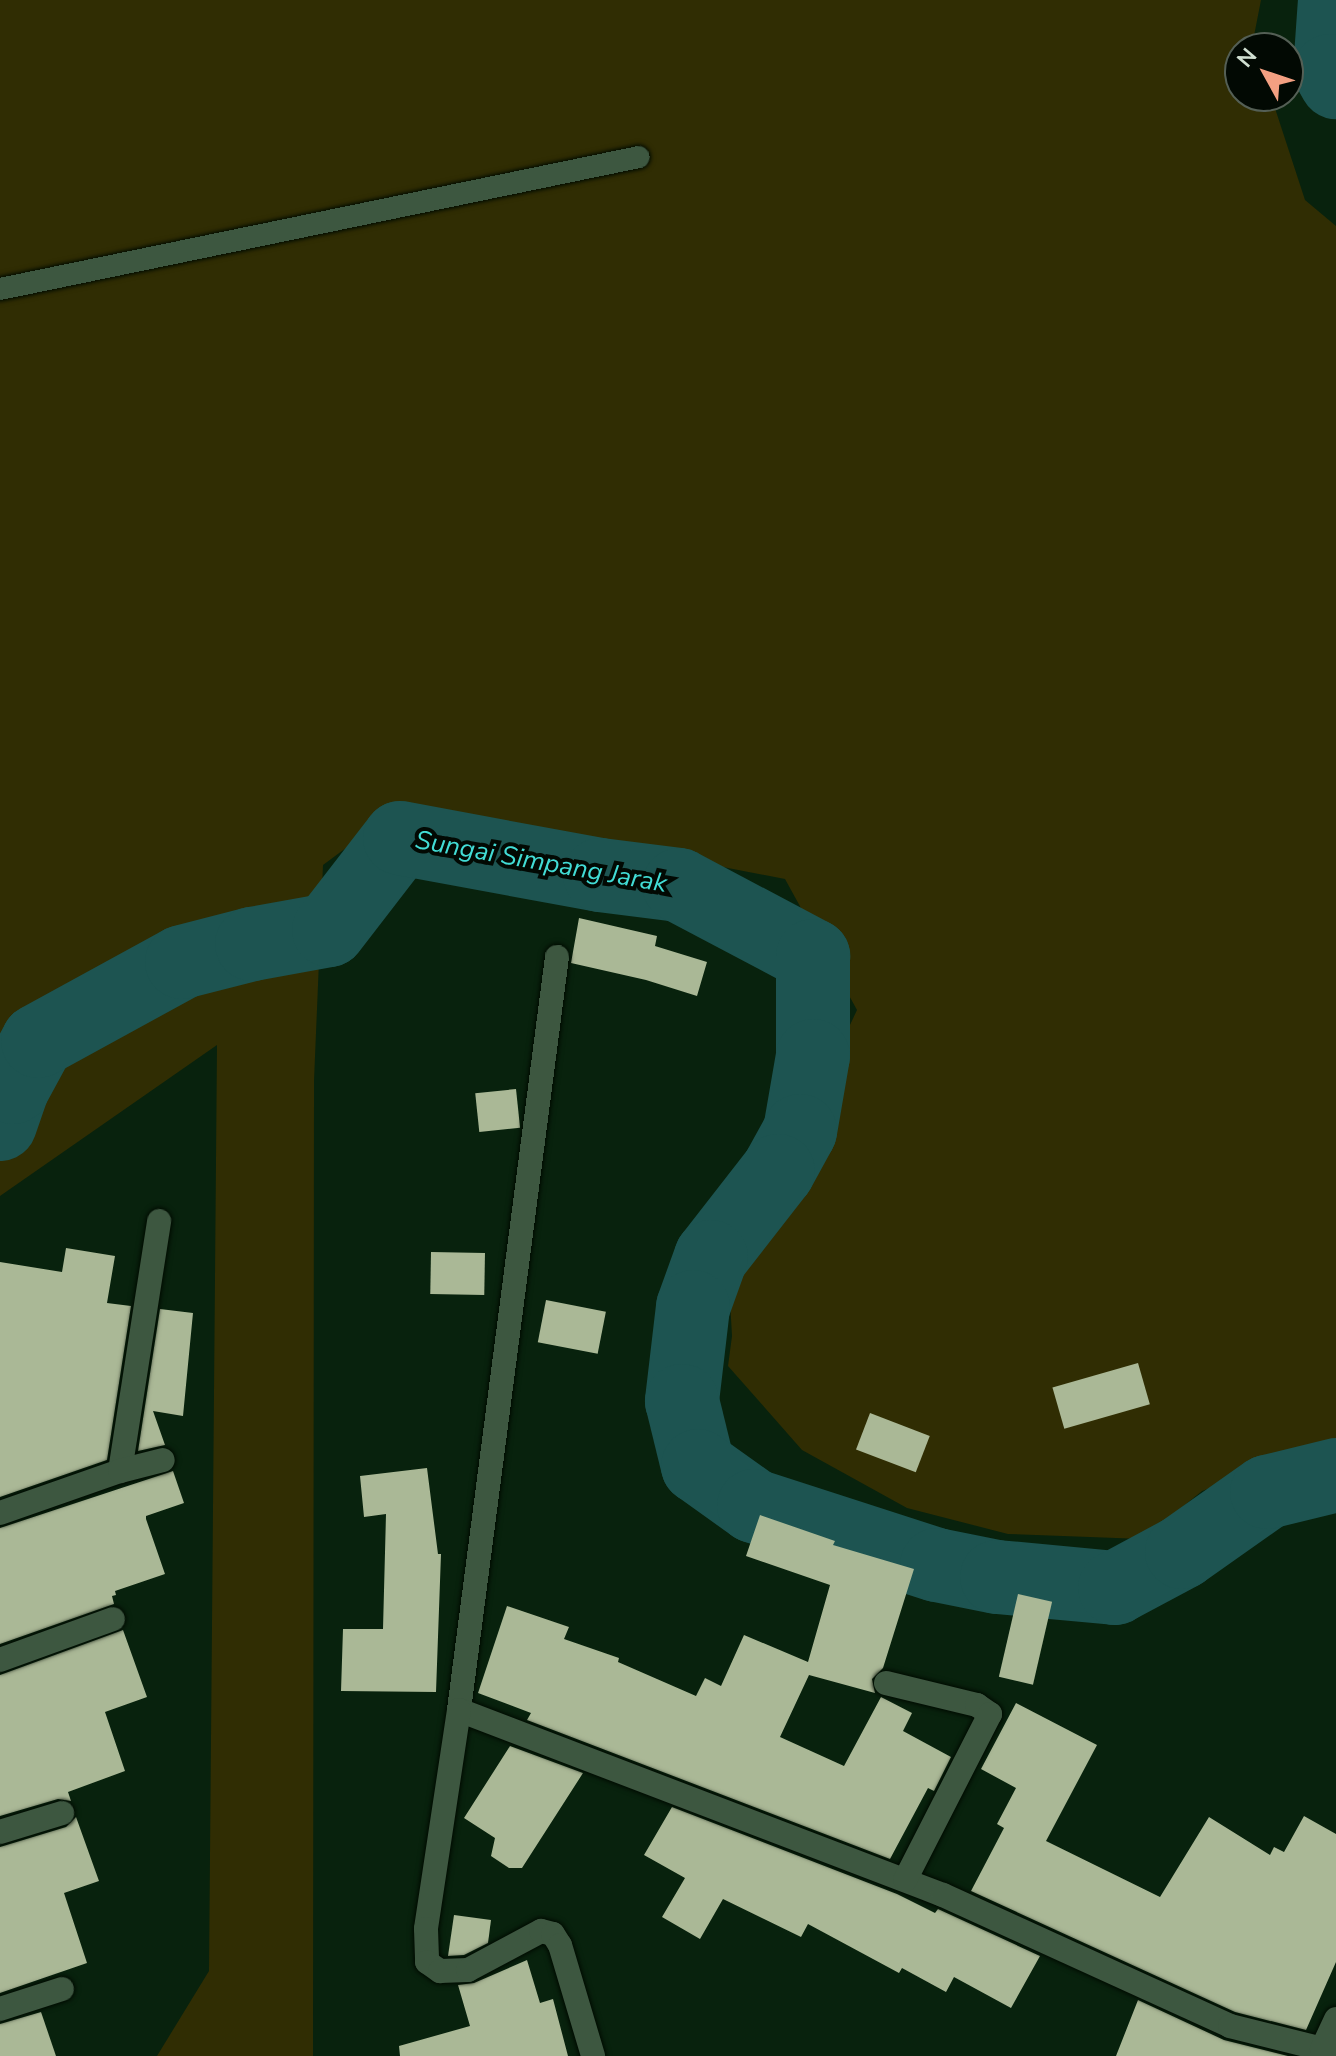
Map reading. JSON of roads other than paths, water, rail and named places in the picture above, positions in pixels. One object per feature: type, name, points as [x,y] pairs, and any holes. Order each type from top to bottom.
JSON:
[{"type":"street","points":[[557,957],[459,1710],[426,1929],[427,1962],[440,1971],[468,1970],[541,1931],[553,1934],[560,1945],[593,2056]]},
{"type":"street","points":[[120,1471],[159,1221]]},
{"type":"street","points":[[0,1513],[120,1471],[163,1460]]},
{"type":"street","points":[[0,1660],[113,1619]]},
{"type":"street","points":[[886,1683],[977,1705],[990,1714],[905,1880]]},
{"type":"street","points":[[459,1710],[905,1880],[1230,2026],[1329,2048],[1336,2019]]},
{"type":"street","points":[[0,1832],[62,1813]]},
{"type":"street","points":[[0,2009],[62,1989]]},
{"type":"lane","points":[[0,289],[639,157]]},
{"type":"waterway","points":[[1335,0],[1330,71],[1336,82]]},
{"type":"waterway","name":"Sungai Simpang Jarak","points":[[0,1124],[13,1087],[38,1041],[182,962],[252,944],[329,930],[400,838],[600,875],[679,885],[813,956],[813,1056],[800,1131],[778,1171],[711,1257],[693,1307],[682,1401],[698,1466],[754,1506],[937,1565],[997,1577],[1115,1588],[1182,1552],[1267,1492],[1336,1475]]}]
